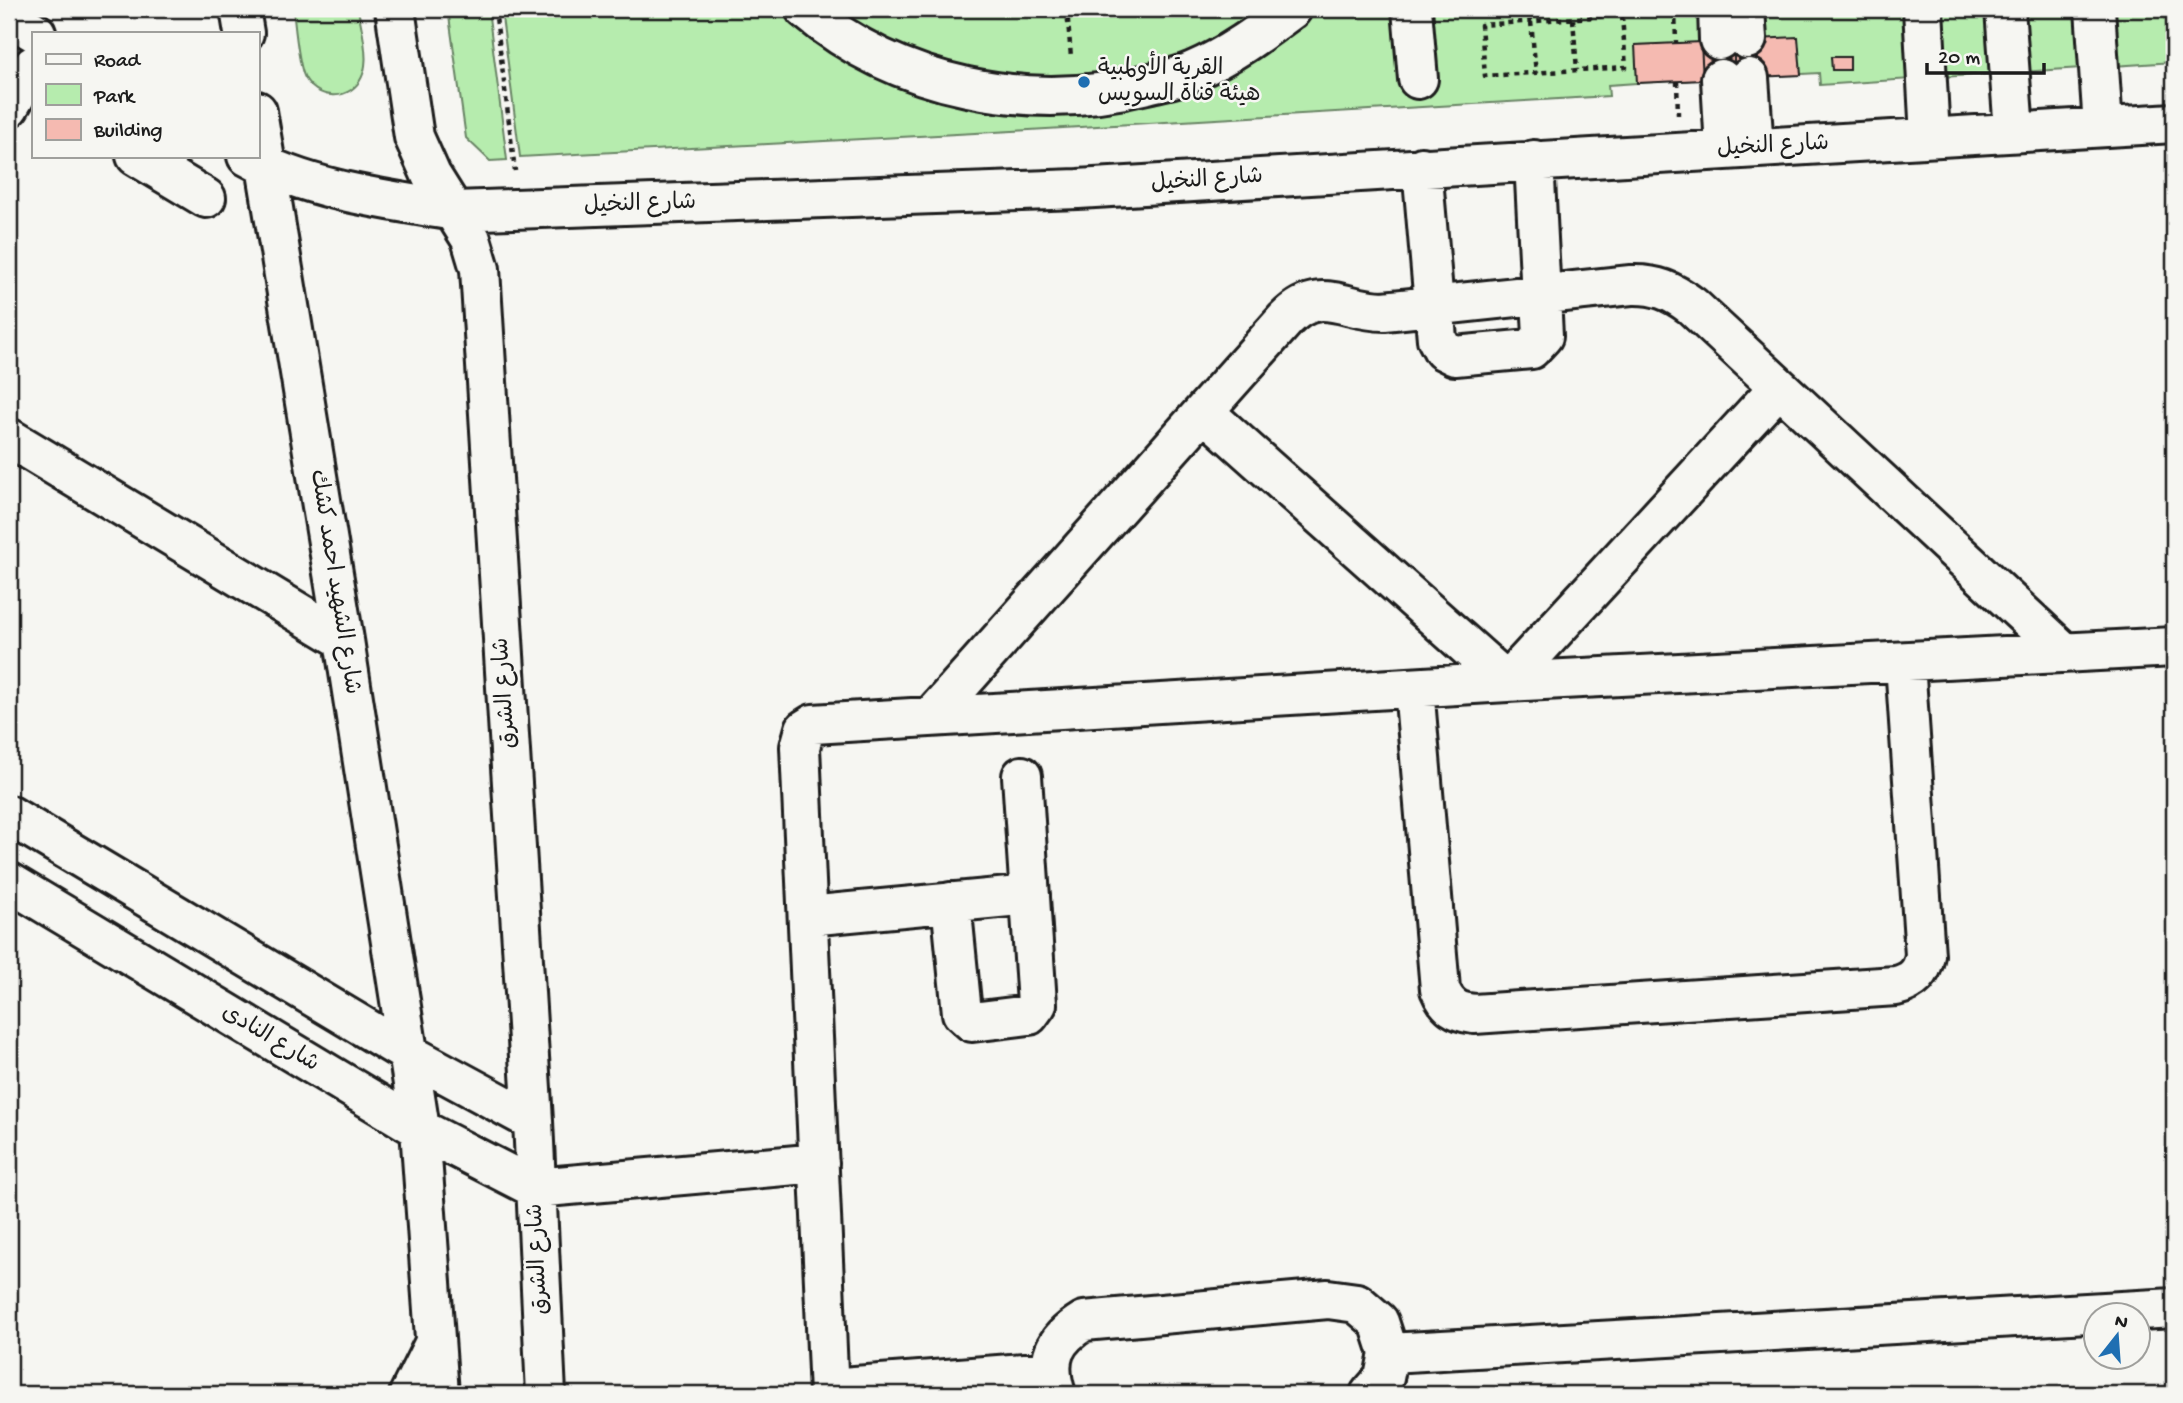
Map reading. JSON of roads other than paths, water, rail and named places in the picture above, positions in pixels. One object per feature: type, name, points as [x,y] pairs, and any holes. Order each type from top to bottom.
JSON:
[{"type":"main road","points":[[240,9],[244,32]]},
{"type":"main road","name":"شارع الشرق","points":[[395,9],[414,137],[431,175],[471,239],[480,269],[533,1121],[546,1394]]},
{"type":"main road","points":[[805,9],[862,48],[912,71],[965,87],[1020,96],[1076,96],[1133,87],[1191,72],[1244,44],[1292,9]]},
{"type":"main road","points":[[1412,9],[1418,79]]},
{"type":"main road","points":[[1923,9],[1930,138]]},
{"type":"main road","points":[[2005,9],[2014,132]]},
{"type":"main road","points":[[2095,9],[2103,127]]},
{"type":"main road","points":[[9,17],[34,32]]},
{"type":"main road","points":[[9,107],[32,68]]},
{"type":"main road","points":[[1735,78],[1740,148]]},
{"type":"main road","name":"شارع النخيل","points":[[257,162],[354,194],[455,211],[1078,189],[2174,124]]},
{"type":"main road","points":[[139,158],[206,198]]},
{"type":"main road","points":[[1422,167],[1437,339],[1439,345],[1455,356],[1531,349],[1540,342],[1544,330],[1534,160]]},
{"type":"main road","name":"شارع الشهيد احمد كشك","points":[[257,162],[344,640],[409,1054]]},
{"type":"main road","points":[[932,716],[1297,307],[1312,301],[1328,300],[1372,311],[1631,285],[1664,288],[1692,306],[2065,653]]},
{"type":"main road","points":[[1507,682],[1779,387]]},
{"type":"main road","points":[[1204,412],[1507,682]]},
{"type":"main road","points":[[9,438],[344,640]]},
{"type":"main road","points":[[1370,1394],[1384,1378],[1389,1353],[1379,1322],[1357,1303],[1328,1299],[1084,1321],[1065,1332],[1053,1350],[1053,1383],[829,1391],[800,747],[805,729],[824,722],[2174,647]]},
{"type":"main road","points":[[1413,688],[1440,989],[1453,1008],[1474,1014],[1896,986],[1907,983],[1916,976],[1923,967],[1925,955],[1905,663]]},
{"type":"main road","points":[[951,902],[962,1013],[972,1022],[1029,1015],[1037,1004],[1022,776]]},
{"type":"main road","points":[[9,815],[409,1054],[533,1121]]},
{"type":"main road","name":"شارع النادى","points":[[9,882],[420,1129],[535,1188]]},
{"type":"main road","points":[[808,916],[1030,895]]},
{"type":"main road","points":[[409,1054],[420,1129],[439,1394]]},
{"type":"main road","points":[[535,1188],[819,1163]]},
{"type":"main road","points":[[1389,1353],[2174,1308]]},
{"type":"main road","points":[[409,1394],[434,1344]]},
{"type":"place","name":"القرية الأولمبية هيئة قناة السويس","points":[[1084,82]]}]
